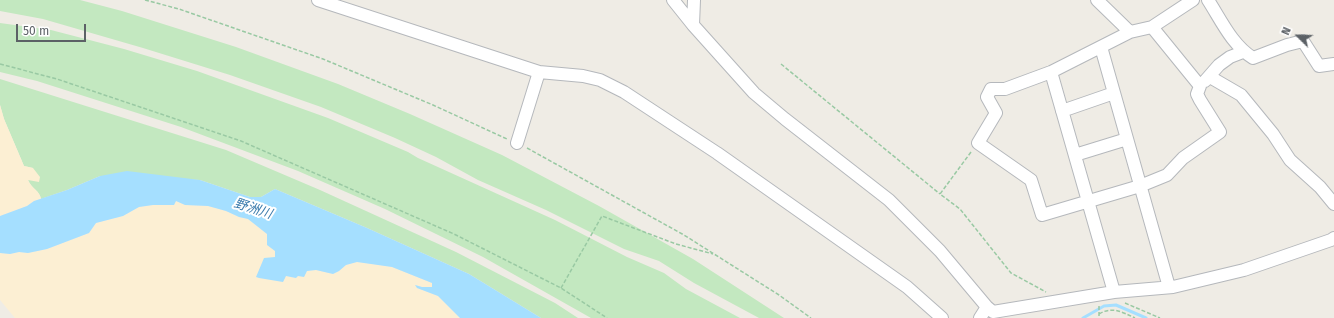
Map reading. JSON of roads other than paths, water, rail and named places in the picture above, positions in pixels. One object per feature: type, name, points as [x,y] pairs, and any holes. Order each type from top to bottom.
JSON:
[{"type":"street","points":[[318,0],[539,72],[583,76],[600,80],[624,92],[717,154],[907,287],[942,318]]},
{"type":"street","points":[[673,0],[693,25],[754,93],[785,120],[890,200],[940,251],[987,307],[993,312],[1114,292],[1169,287],[1244,270],[1334,238]]},
{"type":"street","points":[[693,25],[694,0]]},
{"type":"street","points":[[1097,0],[1130,32]]},
{"type":"street","points":[[1193,0],[1152,26],[1130,32],[1051,72],[1005,89],[991,89],[988,97],[996,113],[978,143],[1031,180],[1042,215],[1140,186],[1168,175],[1183,158],[1220,132],[1197,94],[1200,86],[1219,65],[1230,57],[1243,52]]},
{"type":"street","points":[[1208,0],[1243,52],[1253,58],[1287,45],[1303,41],[1318,66],[1334,64]]},
{"type":"street","points":[[1152,26],[1200,86]]},
{"type":"street","points":[[1101,47],[1169,287]]},
{"type":"street","points":[[517,143],[539,72]]},
{"type":"street","points":[[1051,72],[1114,292]]},
{"type":"street","points":[[1210,76],[1241,95],[1273,134],[1290,160],[1320,187],[1334,204]]},
{"type":"street","points":[[1062,111],[1114,93]]},
{"type":"street","points":[[1075,155],[1127,139]]},
{"type":"street","points":[[980,318],[987,307]]},
{"type":"water","name":"野洲川","points":[[127,171],[200,180],[250,197],[261,197],[275,189],[469,274],[541,318],[460,318],[438,296],[417,288],[415,285],[432,287],[432,283],[392,267],[357,262],[346,265],[333,274],[316,270],[307,271],[304,277],[298,276],[296,278],[286,276],[283,282],[259,278],[256,277],[264,258],[275,257],[275,251],[267,245],[267,234],[248,219],[226,211],[208,206],[185,205],[176,201],[174,205],[139,207],[123,216],[96,223],[89,233],[47,249],[28,253],[0,253],[0,216],[27,206],[34,201],[67,190],[100,176]]},
{"type":"waterway","points":[[1083,318],[1104,306],[1116,305],[1146,318]]}]
